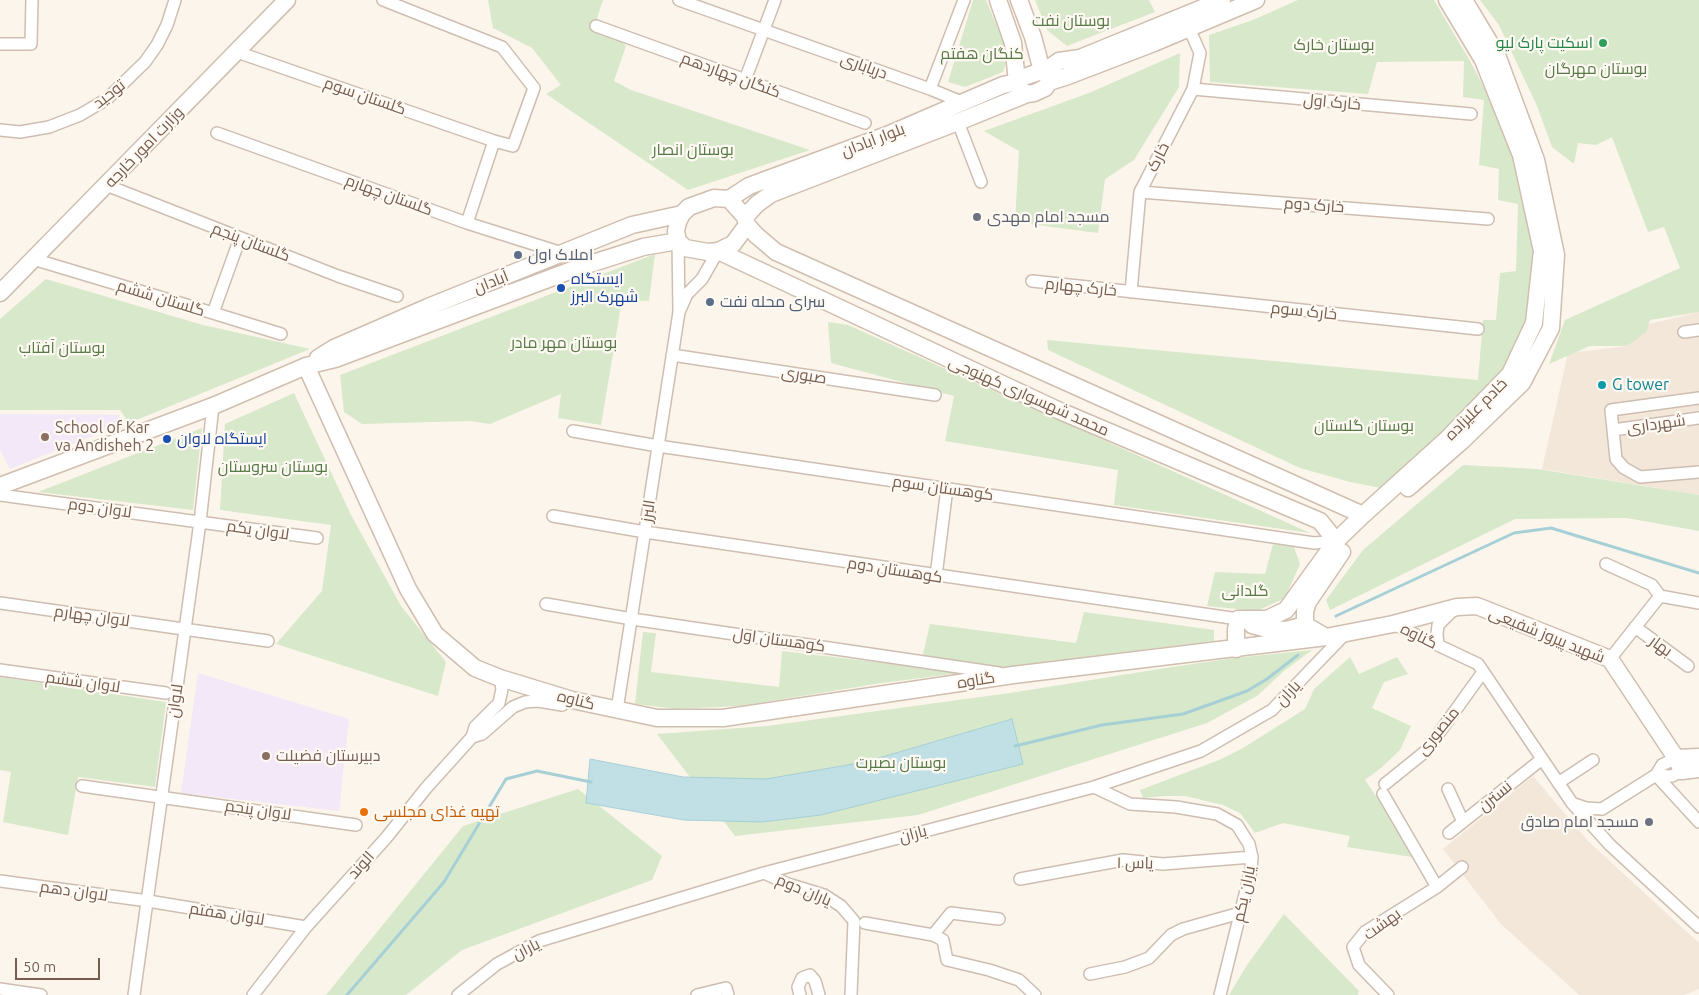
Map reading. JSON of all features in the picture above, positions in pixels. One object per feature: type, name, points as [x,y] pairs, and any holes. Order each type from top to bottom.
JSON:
[{"type":"main road","name":"وزارت امور خارجه","points":[[0,293],[287,0]]},
{"type":"main road","points":[[998,0],[1013,43],[1022,88]]},
{"type":"main road","points":[[1019,0],[1045,75]]},
{"type":"main road","points":[[1022,88],[1024,77],[1045,75],[1068,76],[1186,22],[1222,0]]},
{"type":"main road","points":[[1186,22],[1256,0]]},
{"type":"main road","name":"خادم علیزاده","points":[[1238,619],[1267,619],[1286,610],[1336,541],[1362,514],[1446,440],[1510,374],[1534,323],[1542,251],[1521,155],[1483,60],[1447,0]]},
{"type":"main road","name":"خادم علیزاده","points":[[1297,640],[1305,625],[1305,611],[1308,602],[1345,547],[1372,520],[1463,440],[1522,382],[1551,328],[1556,254],[1536,160],[1497,55],[1464,0]]},
{"type":"main road","name":"بلوار آبادان","points":[[729,199],[749,186],[888,135],[1004,85],[1022,88]]},
{"type":"main road","name":"بلوار آبادان","points":[[746,221],[757,204],[771,194],[958,122],[1022,88]]},
{"type":"main road","points":[[714,198],[729,199],[746,221],[734,244],[718,251],[708,252],[685,248],[678,241],[676,231],[678,222],[682,214],[689,207],[714,198]]},
{"type":"main road","name":"آبادان","points":[[0,486],[213,406],[306,366],[334,348],[428,307],[632,225],[682,214]]},
{"type":"main road","name":"محمد شهسواری کهنوجی","points":[[746,221],[756,235],[776,252],[1362,514]]},
{"type":"main road","name":"آبادان","points":[[306,366],[335,359],[580,267],[643,247],[678,241]]},
{"type":"main road","name":"محمد شهسواری کهنوجی","points":[[718,251],[1060,411],[1320,521],[1336,541]]},
{"type":"main road","name":"گناوه","points":[[306,366],[408,589],[435,634],[475,668],[500,678],[572,700],[656,718],[723,718],[1013,675],[1326,637],[1394,624]]},
{"type":"main road","name":"شهید پیروز شفیعی","points":[[1394,624],[1456,607],[1477,606],[1610,659],[1679,765]]},
{"type":"main road","points":[[1236,649],[1238,619],[1253,626],[1267,629],[1286,630],[1305,625],[1326,637]]},
{"type":"main road","points":[[1679,765],[1699,756]]},
{"type":"main road","points":[[1679,765],[1699,769]]},
{"type":"street","points":[[0,44],[31,44],[32,0]]},
{"type":"street","name":"توحید","points":[[0,130],[20,132],[49,127],[80,115],[107,99],[145,62],[157,45],[167,25],[175,0]]},
{"type":"street","name":"گلستان سوم","points":[[237,52],[513,146],[534,88],[502,47],[383,0]]},
{"type":"street","name":"دریاباری","points":[[679,0],[930,89],[964,103]]},
{"type":"street","points":[[745,80],[775,0]]},
{"type":"street","points":[[930,89],[964,0]]},
{"type":"street","name":"خارک","points":[[1131,292],[1140,192],[1192,89],[1200,53],[1186,22]]},
{"type":"street","name":"کنگان چهاردهم","points":[[596,26],[865,123]]},
{"type":"street","name":"خارک اول","points":[[1192,89],[1471,114]]},
{"type":"street","points":[[958,122],[981,182]]},
{"type":"street","name":"گلستان چهارم","points":[[217,133],[467,222],[562,253]]},
{"type":"street","points":[[467,222],[494,141]]},
{"type":"street","name":"گلستان پنجم","points":[[106,185],[338,276],[397,296]]},
{"type":"street","name":"خارک دوم","points":[[1140,192],[1488,219]]},
{"type":"street","name":"گلستان ششم","points":[[33,259],[213,313],[240,238]]},
{"type":"street","name":"البرز","points":[[617,710],[679,312],[678,241]]},
{"type":"street","name":"البرز","points":[[679,312],[688,294],[702,279],[718,251]]},
{"type":"street","name":"خارک چهارم","points":[[1032,281],[1131,292]]},
{"type":"street","name":"خارک سوم","points":[[1131,292],[1478,329]]},
{"type":"street","points":[[213,313],[281,334]]},
{"type":"street","points":[[1684,332],[1699,330]]},
{"type":"street","name":"صبوری","points":[[672,355],[935,396]]},
{"type":"street","name":"شهرداری","points":[[1699,398],[1611,410],[1616,459],[1624,468],[1640,476],[1699,472]]},
{"type":"street","name":"لاوان","points":[[134,995],[200,522],[213,406]]},
{"type":"street","name":"شهرداری","points":[[1613,430],[1699,418]]},
{"type":"street","name":"کوهستان سوم","points":[[573,431],[658,446],[1314,543],[1336,541]]},
{"type":"street","points":[[936,576],[948,488]]},
{"type":"street","name":"لاوان دوم","points":[[0,495],[200,522]]},
{"type":"street","name":"کوهستان دوم","points":[[553,516],[645,532],[936,576],[1238,619]]},
{"type":"street","name":"لاوان یکم","points":[[200,522],[317,538]]},
{"type":"street","points":[[1314,543],[1317,548],[1317,567]]},
{"type":"street","points":[[1606,564],[1652,585],[1660,596],[1699,602]]},
{"type":"street","name":"بهار","points":[[1610,659],[1660,596]]},
{"type":"street","name":"لاوان چهارم","points":[[0,603],[268,641]]},
{"type":"street","name":"کوهستان اول","points":[[546,604],[1013,675]]},
{"type":"street","points":[[1438,645],[1436,634],[1438,625],[1456,607]]},
{"type":"street","name":"گناوه","points":[[1394,624],[1478,664],[1572,803],[1604,838],[1699,926]]},
{"type":"street","name":"بهار","points":[[1635,627],[1688,666]]},
{"type":"street","name":"یاران","points":[[458,995],[497,964],[539,941],[764,872],[1094,787],[1201,751],[1272,710],[1344,634]]},
{"type":"street","name":"لاوان ششم","points":[[0,670],[166,693]]},
{"type":"street","name":"منصوری","points":[[1437,886],[1384,789],[1426,751],[1483,672]]},
{"type":"street","points":[[472,737],[475,727],[499,703],[502,689],[500,678]]},
{"type":"street","points":[[472,737],[482,734],[514,707],[525,702],[538,701],[562,705],[572,700]]},
{"type":"street","name":"الوند","points":[[253,995],[306,927],[386,838],[427,787],[472,737]]},
{"type":"street","name":"نسترن","points":[[1449,833],[1542,759]]},
{"type":"street","points":[[1558,783],[1593,760]]},
{"type":"street","points":[[1572,803],[1586,808],[1602,809],[1656,775],[1662,765],[1679,765]]},
{"type":"street","points":[[1656,775],[1699,822]]},
{"type":"street","name":"لاوان پنجم","points":[[82,786],[356,825]]},
{"type":"street","name":"یاران یکم","points":[[1094,787],[1130,804],[1176,807],[1217,814],[1237,825],[1249,844],[1252,857],[1251,870],[1220,995]]},
{"type":"street","points":[[1448,790],[1463,822]]},
{"type":"street","points":[[1602,809],[1599,822],[1604,838]]},
{"type":"street","name":"یاس ۱","points":[[1020,879],[1123,860],[1162,864],[1252,857]]},
{"type":"street","name":"بهشت","points":[[1388,995],[1359,965],[1353,947],[1365,932],[1437,886],[1462,867]]},
{"type":"street","name":"یاران دوم","points":[[764,872],[788,884],[824,895],[841,906],[854,921],[851,995]]},
{"type":"street","name":"لاوان دهم","points":[[0,881],[148,901]]},
{"type":"street","name":"لاوان هفتم","points":[[148,901],[306,927]]},
{"type":"street","points":[[933,935],[951,913],[998,919]]},
{"type":"street","points":[[1090,974],[1126,967],[1149,958],[1171,935],[1183,929],[1240,913]]},
{"type":"street","points":[[865,924],[933,935],[942,940],[947,960],[989,970],[1019,980],[1035,995]]},
{"type":"street","points":[[800,995],[798,987],[802,978],[810,975],[815,981],[819,995]]},
{"type":"street","points":[[697,995],[726,988],[728,995]]},
{"type":"street","points":[[0,990],[41,995]]},
{"type":"shaded area","points":[[1699,312],[1699,495],[1542,469],[1568,353],[1627,346],[1649,324]]},
{"type":"shaded area","name":"School of Kar va Andisheh 2","points":[[0,414],[119,415],[122,424],[10,469],[0,450]]},
{"type":"shaded area","name":"دبیرستان فضیلت","points":[[198,673],[349,719],[339,811],[181,793]]},
{"type":"shaded area","points":[[1533,776],[1589,842],[1699,943],[1699,989],[1684,995],[1579,995],[1501,924],[1443,849]]},
{"type":"green space","name":"بوستان انصار","points":[[488,0],[603,0],[597,18],[626,46],[614,81],[631,90],[810,150],[688,190],[546,94],[561,85],[532,48],[493,28]]},
{"type":"green space","name":"کنگان هفتم","points":[[973,0],[986,0],[1009,55],[1003,72],[965,87],[948,82]]},
{"type":"green space","name":"بوستان نفت","points":[[1035,0],[1149,0],[1155,12],[1067,46],[1047,30]]},
{"type":"green space","name":"بوستان گلستان","points":[[1298,0],[1434,0],[1502,121],[1520,177],[1538,249],[1535,278],[1523,329],[1498,376],[1474,404],[1381,488],[1350,482],[1300,468],[1048,350],[1047,340],[1478,380],[1483,320],[1496,320],[1500,273],[1516,271],[1518,204],[1498,200],[1499,169],[1479,165],[1484,100],[1463,97],[1464,61],[1377,62],[1368,94],[1210,82],[1209,35],[1253,20]]},
{"type":"green space","name":"بوستان مهرگان","points":[[1480,0],[1699,0],[1699,312],[1650,320],[1646,332],[1627,346],[1590,346],[1549,364],[1565,320],[1680,268],[1664,227],[1648,232],[1612,137],[1596,145],[1578,143],[1574,164],[1552,147],[1537,106],[1499,25]]},
{"type":"green space","points":[[1180,53],[1179,87],[1134,160],[1105,179],[1098,233],[1015,222],[1019,151],[984,131],[1089,93]]},
{"type":"green space","name":"بوستان مهر مادر","points":[[655,254],[649,301],[622,300],[601,425],[558,418],[561,394],[490,424],[470,421],[362,424],[344,412],[340,375]]},
{"type":"green space","name":"بوستان آفتاب","points":[[46,279],[203,325],[310,349],[129,423],[120,410],[0,410],[0,319]]},
{"type":"green space","points":[[828,322],[848,325],[1310,533],[1114,505],[1118,470],[945,441],[954,396],[831,363]]},
{"type":"green space","name":"بوستان سروستان","points":[[294,393],[351,515],[401,606],[446,662],[438,696],[276,644],[322,591],[331,525],[220,510],[225,424]]},
{"type":"green space","points":[[202,428],[193,510],[38,492]]},
{"type":"green space","points":[[1463,465],[1538,469],[1699,495],[1699,531],[1627,518],[1515,519],[1330,610],[1326,600],[1363,550]]},
{"type":"green space","name":"گلدانی","points":[[1273,544],[1294,547],[1300,564],[1285,598],[1257,611],[1207,606],[1215,572],[1265,574]]},
{"type":"green space","points":[[1084,612],[1214,630],[1214,641],[882,683],[740,706],[677,709],[635,704],[643,632],[656,633],[651,672],[779,687],[782,651],[920,667],[930,624],[1076,643]]},
{"type":"green space","name":"بوستان بصیرت","points":[[1312,650],[1284,671],[1257,696],[1207,723],[918,815],[735,836],[657,734],[767,726],[1010,693],[1234,658]]},
{"type":"green space","points":[[1350,657],[1359,674],[1397,657],[1408,674],[1384,682],[1372,708],[1411,726],[1400,750],[1365,780],[1418,858],[1347,847],[1350,836],[1283,823],[1255,833],[1240,813],[1223,805],[1185,796],[1143,798],[1140,790],[1219,760],[1243,748],[1305,709],[1314,689]]},
{"type":"green space","points":[[0,677],[166,702],[155,787],[78,777],[68,835],[3,822],[11,772],[0,770]]},
{"type":"green space","points":[[578,789],[662,856],[652,880],[462,950],[406,995],[326,995],[463,826]]},
{"type":"green space","points":[[1284,914],[1359,991],[1358,995],[1229,995],[1247,965]]},
{"type":"water","points":[[1012,719],[1023,764],[821,815],[762,822],[684,820],[586,803],[590,759],[683,777],[766,779],[865,762]]},
{"type":"waterway","points":[[1336,616],[1514,533],[1551,528],[1699,573]]},
{"type":"waterway","points":[[1015,746],[1102,725],[1183,714],[1247,691],[1267,679],[1298,655]]},
{"type":"waterway","points":[[347,995],[444,882],[506,779],[537,771],[591,782]]},
{"type":"place","name":"اسکیت پارک لیو","points":[[1603,43]]},
{"type":"place","name":"مسجد امام مهدی","points":[[977,217]]},
{"type":"place","name":"املاک اول","points":[[518,255]]},
{"type":"place","name":"ایستگاه شهرک البرز","points":[[561,288]]},
{"type":"place","name":"سرای محله نفت","points":[[710,302]]},
{"type":"place","name":"G tower","points":[[1602,385]]},
{"type":"place","name":"School of Kar va Andisheh 2","points":[[45,437]]},
{"type":"place","name":"ایستگاه لاوان","points":[[167,439]]},
{"type":"place","name":"دبیرستان فضیلت","points":[[266,756]]},
{"type":"place","name":"تهیه غذای مجلسی","points":[[364,812]]},
{"type":"place","name":"مسجد امام صادق","points":[[1649,822]]},
{"type":"park label","name":"بوستان خارک","points":[[1334,45]]}]
